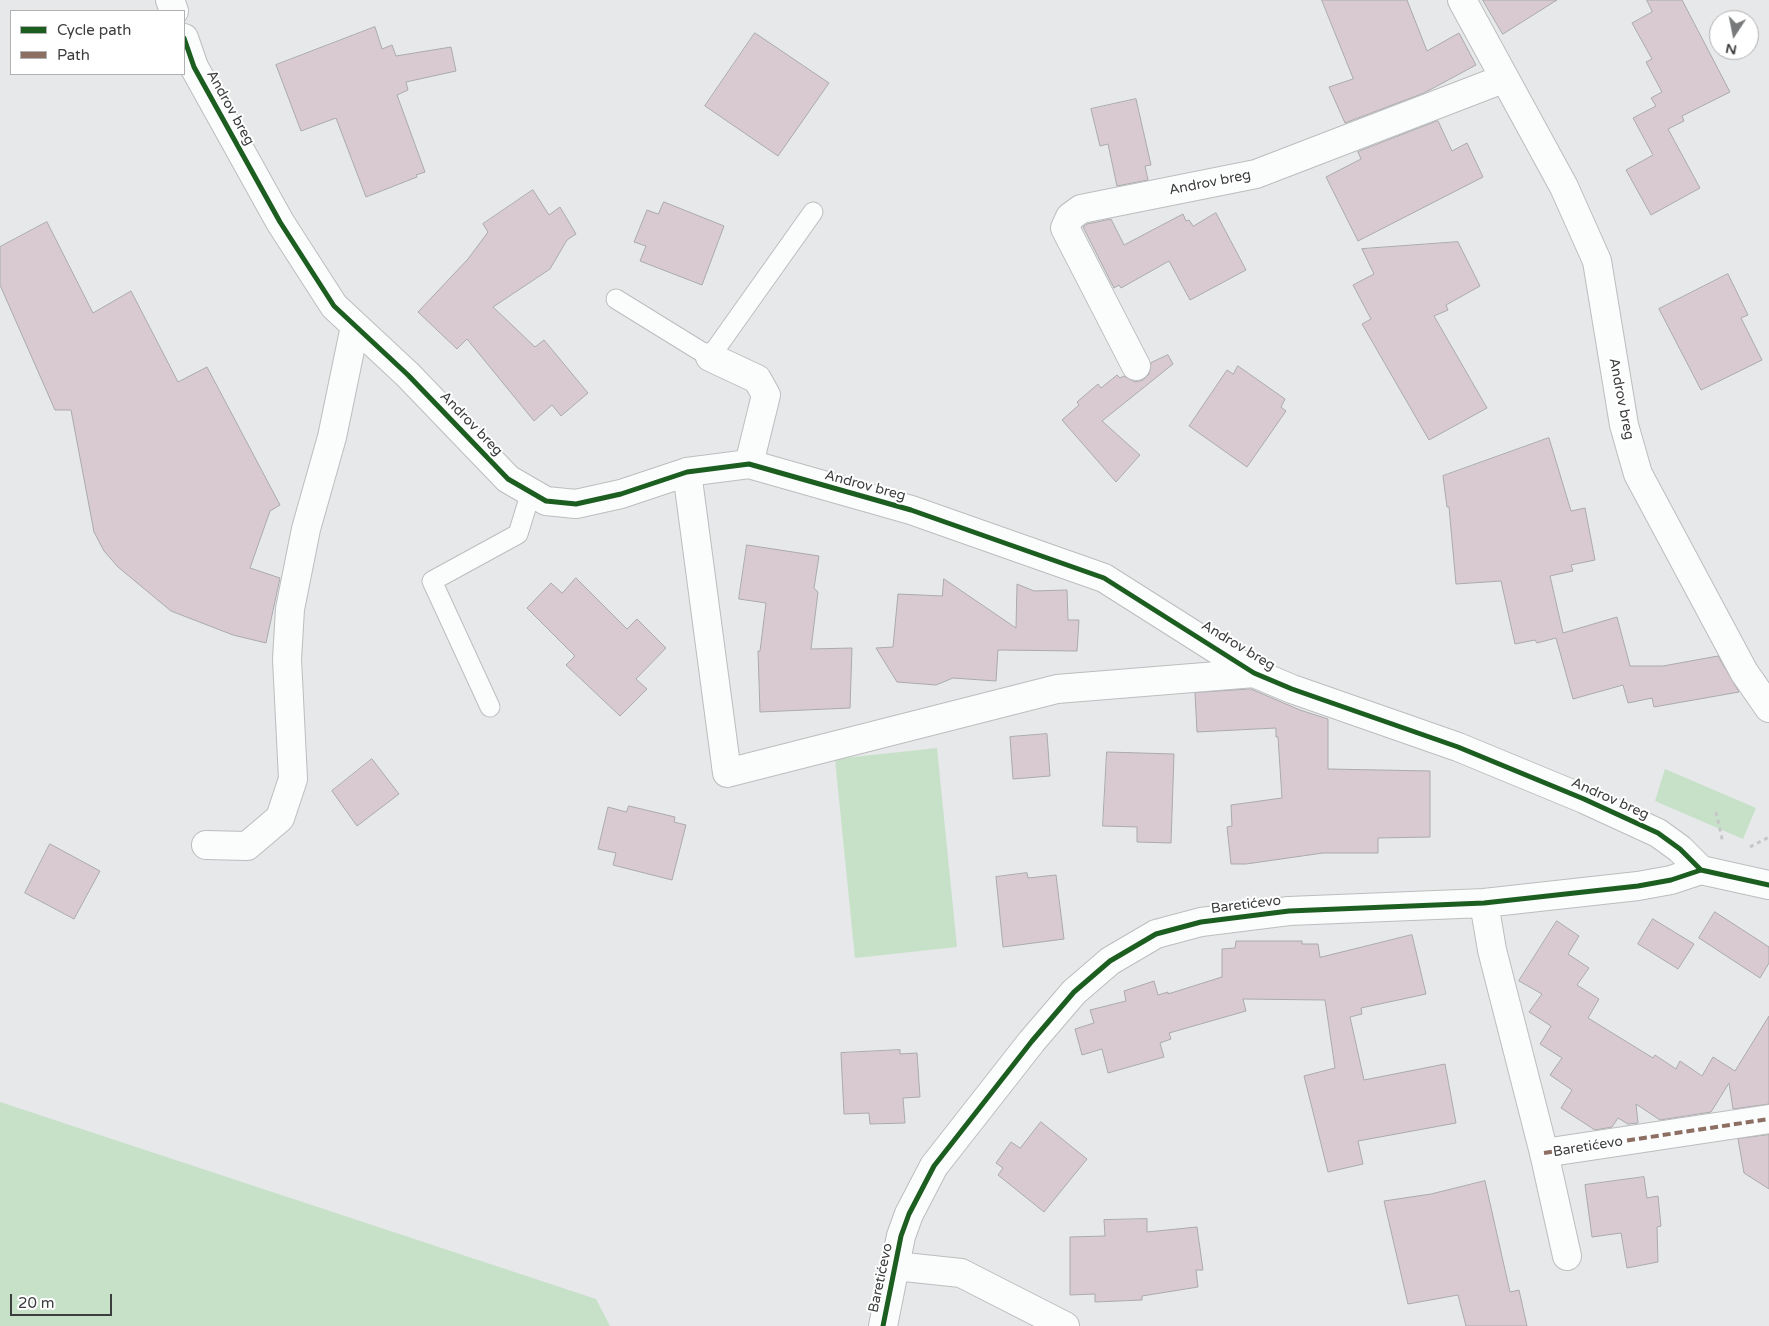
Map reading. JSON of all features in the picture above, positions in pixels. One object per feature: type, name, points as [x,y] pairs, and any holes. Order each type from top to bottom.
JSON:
[{"type":"street","name":"Androv breg","points":[[1462,0],[1503,79],[1564,187],[1597,261],[1624,425],[1638,474],[1744,672],[1769,708]]},
{"type":"street","name":"Androv breg","points":[[185,41],[194,67],[280,222],[334,306],[408,376],[508,479],[546,501],[576,504],[621,494],[688,472],[749,464],[911,510],[1104,578],[1254,673],[1292,689],[1458,747],[1584,799],[1658,832],[1680,849],[1700,870]]},
{"type":"street","name":"Androv breg","points":[[1136,366],[1066,228],[1070,217],[1080,209],[1256,174],[1503,79]]},
{"type":"street","points":[[206,845],[247,846],[280,818],[292,779],[287,659],[290,609],[306,529],[332,437],[354,326]]},
{"type":"street","points":[[710,357],[757,379],[766,396],[749,464]]},
{"type":"street","name":"Androv breg","points":[[688,472],[727,773],[1057,689],[1254,673]]},
{"type":"street","points":[[1700,870],[1769,885]]},
{"type":"street","name":"Baretićevo","points":[[882,1326],[901,1236],[909,1214],[934,1166],[1074,992],[1110,961],[1156,934],[1201,922],[1289,911],[1484,903],[1638,886],[1671,880],[1700,870]]},
{"type":"street","name":"Baretićevo","points":[[1484,903],[1492,950],[1544,1153],[1769,1119]]},
{"type":"street","points":[[1544,1153],[1567,1256]]},
{"type":"street","name":"Baretićevo","points":[[895,1266],[961,1273],[1065,1326]]},
{"type":"lane","points":[[616,299],[710,357],[813,212]]},
{"type":"lane","points":[[490,707],[432,581],[518,534],[531,492]]},
{"type":"path","points":[[1716,812],[1722,842],[1727,847]]},
{"type":"green space","points":[[937,748],[957,947],[855,958],[835,759]]},
{"type":"green space","points":[[1665,769],[1756,808],[1743,839],[1655,801]]},
{"type":"green space","points":[[0,1102],[596,1299],[610,1326],[0,1326]]},
{"type":"building","points":[[1322,0],[1407,0],[1427,51],[1459,33],[1476,65],[1424,93],[1345,123],[1329,87],[1353,79]]},
{"type":"building","points":[[1483,0],[1557,0],[1503,34]]},
{"type":"building","points":[[1647,0],[1682,0],[1709,52],[1709,60],[1713,60],[1730,92],[1682,116],[1684,121],[1668,129],[1700,188],[1651,215],[1626,170],[1653,155],[1633,118],[1656,106],[1651,98],[1662,92],[1646,62],[1652,59],[1632,23],[1652,12]]},
{"type":"building","points":[[375,27],[382,49],[392,45],[396,56],[451,47],[456,71],[406,82],[408,90],[397,95],[425,172],[366,197],[336,118],[301,131],[276,65]]},
{"type":"building","points":[[755,33],[829,83],[778,156],[705,106]]},
{"type":"building","points":[[1136,99],[1151,165],[1145,166],[1148,180],[1117,186],[1108,144],[1100,146],[1091,109]]},
{"type":"building","points":[[1438,121],[1452,151],[1467,143],[1483,177],[1358,241],[1326,177],[1361,159],[1358,152]]},
{"type":"building","points":[[533,190],[549,215],[560,207],[576,234],[567,240],[550,269],[493,307],[535,347],[544,340],[588,393],[561,416],[552,405],[534,421],[467,339],[457,349],[418,312],[468,259],[488,232],[483,224]]},
{"type":"building","points":[[664,202],[724,226],[702,285],[640,261],[646,246],[634,242],[647,210],[658,214]]},
{"type":"building","points":[[1216,213],[1246,270],[1190,300],[1169,261],[1121,288],[1119,285],[1114,288],[1083,227],[1087,224],[1111,219],[1124,245],[1183,214],[1186,221],[1189,220],[1193,226]]},
{"type":"building","points":[[47,222],[93,313],[131,291],[178,382],[207,367],[280,505],[270,511],[250,568],[280,578],[266,643],[233,635],[171,611],[118,567],[104,551],[94,532],[71,410],[55,410],[0,285],[0,247]]},
{"type":"building","points":[[1458,242],[1480,286],[1446,305],[1448,310],[1434,316],[1487,408],[1429,440],[1362,324],[1371,319],[1353,285],[1374,274],[1362,249]]},
{"type":"building","points":[[1728,274],[1748,315],[1741,318],[1762,360],[1701,390],[1659,309]]},
{"type":"building","points":[[1168,355],[1173,364],[1102,421],[1140,455],[1116,482],[1062,420],[1079,405],[1077,402],[1098,384],[1101,388],[1117,375],[1120,378],[1124,376],[1135,382],[1143,380],[1149,374],[1151,363]]},
{"type":"building","points":[[1238,366],[1285,399],[1281,407],[1286,411],[1247,467],[1189,426],[1227,370],[1233,374]]},
{"type":"building","points":[[1549,438],[1571,511],[1585,508],[1595,560],[1571,565],[1573,571],[1550,576],[1563,633],[1617,617],[1630,666],[1663,666],[1718,656],[1739,692],[1654,707],[1652,698],[1628,703],[1623,685],[1573,699],[1556,638],[1537,643],[1535,640],[1515,644],[1501,581],[1456,584],[1449,507],[1447,507],[1443,476]]},
{"type":"building","points":[[747,545],[819,556],[814,588],[818,592],[811,649],[852,648],[850,708],[760,712],[758,651],[760,651],[766,603],[739,599]]},
{"type":"building","points":[[576,578],[627,629],[637,619],[666,648],[636,679],[647,689],[620,716],[566,665],[575,656],[527,608],[551,583],[562,593]]},
{"type":"building","points":[[944,579],[1016,628],[1017,584],[1034,591],[1067,590],[1068,620],[1079,620],[1077,651],[998,650],[996,681],[953,678],[936,685],[897,682],[876,648],[893,647],[898,594],[942,596]]},
{"type":"building","points":[[1251,689],[1300,710],[1328,719],[1328,769],[1430,771],[1430,837],[1378,838],[1378,853],[1323,853],[1246,864],[1231,864],[1227,827],[1232,826],[1231,805],[1282,798],[1278,737],[1276,737],[1276,728],[1197,732],[1195,693]]},
{"type":"building","points":[[1047,734],[1050,776],[1013,779],[1010,737]]},
{"type":"building","points":[[1107,752],[1174,754],[1171,843],[1137,842],[1137,827],[1103,826]]},
{"type":"building","points":[[372,759],[399,794],[357,826],[332,791]]},
{"type":"building","points":[[629,806],[675,817],[674,822],[686,825],[672,880],[613,865],[616,853],[598,849],[608,807],[626,812]]},
{"type":"building","points":[[50,844],[100,871],[74,919],[25,893]]},
{"type":"building","points":[[1027,873],[1028,878],[1056,875],[1064,939],[1003,947],[996,877]]},
{"type":"building","points":[[1715,912],[1769,947],[1769,963],[1760,978],[1699,938]]},
{"type":"building","points":[[1653,919],[1694,944],[1678,969],[1638,944]]},
{"type":"building","points":[[1557,921],[1579,936],[1568,954],[1589,968],[1577,985],[1599,999],[1588,1018],[1653,1058],[1655,1055],[1676,1069],[1680,1061],[1702,1076],[1713,1057],[1735,1071],[1769,1016],[1769,1104],[1733,1109],[1729,1083],[1711,1112],[1660,1120],[1636,1104],[1638,1123],[1628,1124],[1618,1118],[1612,1127],[1595,1130],[1561,1108],[1572,1090],[1550,1075],[1562,1058],[1540,1044],[1551,1026],[1529,1012],[1542,994],[1519,981]]},
{"type":"building","points":[[1412,935],[1426,994],[1361,1008],[1362,1014],[1350,1017],[1364,1080],[1445,1064],[1456,1123],[1358,1141],[1363,1164],[1328,1172],[1304,1076],[1335,1068],[1325,1000],[1243,999],[1246,1011],[1169,1033],[1171,1039],[1160,1043],[1164,1057],[1108,1073],[1102,1049],[1082,1055],[1075,1029],[1094,1023],[1090,1010],[1126,1001],[1124,991],[1154,981],[1158,995],[1168,992],[1168,994],[1222,977],[1222,949],[1235,948],[1236,941],[1302,941],[1302,944],[1318,944],[1320,957]]},
{"type":"building","points":[[900,1050],[900,1054],[917,1053],[920,1097],[903,1098],[905,1123],[870,1124],[869,1113],[844,1114],[841,1053]]},
{"type":"building","points":[[1041,1122],[1087,1159],[1044,1212],[998,1175],[1003,1168],[996,1163],[1011,1142],[1020,1148]]},
{"type":"building","points":[[1769,1135],[1769,1189],[1744,1173],[1738,1139]]},
{"type":"building","points":[[1644,1177],[1647,1198],[1658,1196],[1661,1226],[1657,1227],[1658,1262],[1627,1268],[1621,1233],[1592,1237],[1585,1185]]},
{"type":"building","points":[[1485,1181],[1510,1292],[1519,1290],[1527,1326],[1466,1326],[1458,1295],[1408,1304],[1384,1201],[1431,1194]]},
{"type":"building","points":[[1147,1219],[1147,1232],[1197,1227],[1203,1270],[1196,1270],[1198,1287],[1142,1296],[1142,1300],[1095,1302],[1095,1294],[1070,1295],[1070,1237],[1105,1236],[1104,1220]]},
{"type":"marked path","points":[[1544,1153],[1769,1119]]},
{"type":"cycle path","points":[[185,41],[194,67],[280,222],[334,306],[408,375],[508,479],[546,501],[576,504],[621,494],[687,472],[749,464],[911,510],[1104,578],[1254,673],[1292,689],[1458,747],[1584,799],[1658,833],[1680,849],[1701,870]]},
{"type":"cycle path","points":[[883,1326],[901,1236],[909,1214],[934,1166],[1032,1041],[1074,992],[1110,961],[1156,934],[1201,922],[1289,911],[1484,903],[1638,886],[1671,880],[1701,870],[1769,885]]}]
